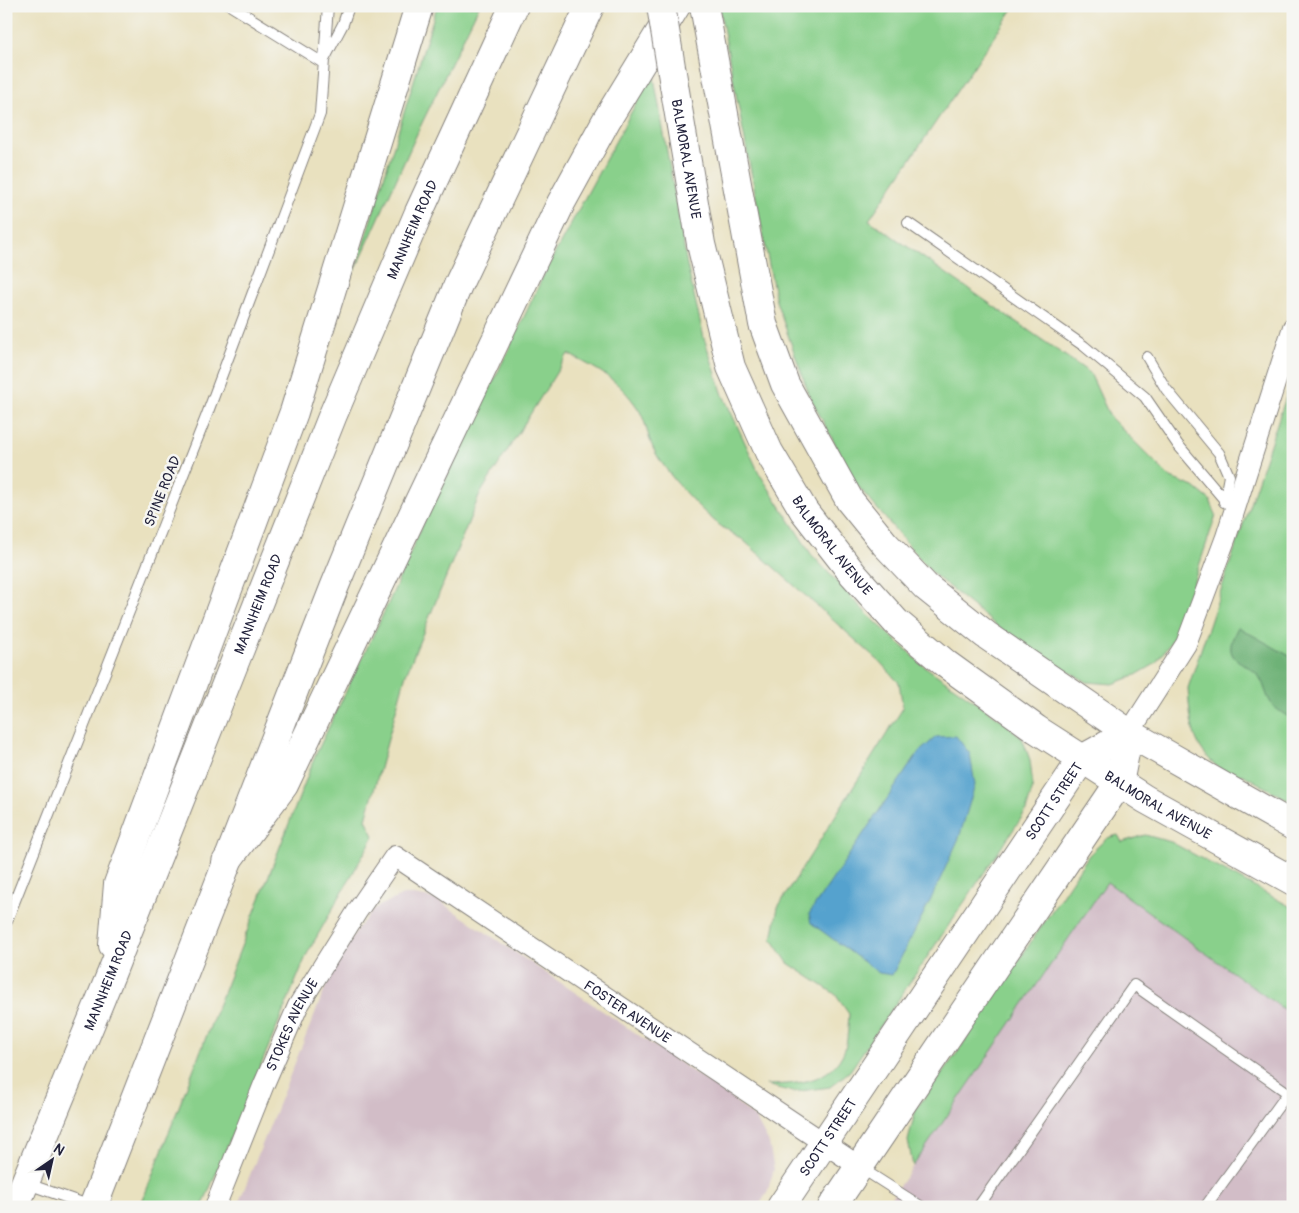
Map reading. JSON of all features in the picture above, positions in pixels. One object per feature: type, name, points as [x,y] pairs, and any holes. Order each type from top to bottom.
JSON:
[{"type":"main road","points":[[111,974],[118,884],[294,412],[419,6]]},
{"type":"main road","name":"MANNHEIM ROAD","points":[[20,1195],[111,974],[332,417],[419,212],[514,6]]},
{"type":"main road","points":[[92,1207],[334,588],[458,285],[590,6]]},
{"type":"main road","name":"BALMORAL AVENUE","points":[[660,6],[701,244],[731,367],[769,452],[804,511],[853,574],[896,622],[946,664],[1119,783],[1293,881]]},
{"type":"main road","points":[[226,862],[284,785],[561,203],[606,121],[676,6]]},
{"type":"main road","points":[[706,14],[763,324],[785,384],[824,458],[856,508],[885,544],[926,587],[986,635],[1129,733],[1293,826]]},
{"type":"main road","points":[[832,1207],[1119,783],[1129,733]]},
{"type":"main road","name":"SCOTT STREET","points":[[781,1207],[1082,759],[1129,733]]},
{"type":"street","points":[[1129,733],[1186,644],[1229,507],[1293,327]]},
{"type":"street","name":"FOSTER AVENUE","points":[[395,856],[860,1168]]},
{"type":"street","name":"STOKES AVENUE","points":[[215,1207],[264,1084],[298,1006],[358,910],[395,856]]},
{"type":"lane","points":[[231,6],[323,63],[343,24],[349,6]]},
{"type":"lane","name":"SPINE ROAD","points":[[6,923],[202,426],[320,114],[324,84],[323,63],[328,6]]},
{"type":"lane","points":[[908,223],[1084,346],[1145,397],[1178,445],[1229,507]]},
{"type":"lane","points":[[1147,357],[1166,389],[1219,453],[1229,476],[1229,507]]},
{"type":"lane","points":[[978,1207],[1134,985],[1288,1093],[1205,1207]]},
{"type":"lane","points":[[860,1168],[922,1207]]},
{"type":"lane","points":[[20,1195],[92,1207]]},
{"type":"shaded area","points":[[1107,882],[1293,1016],[1293,1207],[885,1207]]},
{"type":"shaded area","points":[[403,895],[436,899],[732,1098],[756,1119],[769,1143],[774,1169],[767,1193],[758,1207],[237,1207],[330,976],[358,928],[375,908]]},
{"type":"green space","points":[[437,6],[479,6],[420,127],[355,271]]},
{"type":"green space","points":[[719,6],[1015,6],[869,220],[1090,373],[1110,417],[1171,478],[1194,487],[1210,500],[1216,515],[1176,635],[1155,664],[1136,675],[1113,684],[1087,682],[1015,641],[932,573],[857,485],[810,397],[776,301]]},
{"type":"green space","points":[[653,72],[687,265],[704,338],[723,395],[759,473],[811,554],[867,614],[924,666],[1003,721],[1022,738],[1030,760],[1033,787],[1026,811],[850,1071],[830,1087],[793,1092],[766,1085],[790,1084],[822,1075],[832,1069],[845,1049],[849,1014],[835,994],[788,963],[772,939],[778,907],[903,708],[899,683],[880,662],[742,539],[730,533],[705,513],[680,487],[661,461],[654,450],[640,412],[630,397],[606,376],[568,354],[480,494],[406,674],[366,819],[374,836],[307,954],[202,1207],[140,1207],[316,754],[388,604],[426,517],[470,431],[548,266]]},
{"type":"green space","points":[[1293,388],[1293,803],[1242,774],[1238,782],[1212,762],[1198,743],[1194,732],[1188,688],[1288,391]]},
{"type":"green space","points":[[1238,627],[1293,658],[1293,720],[1273,706],[1260,678],[1232,655],[1232,639]]},
{"type":"green space","points":[[1118,835],[1122,842],[1145,835],[1171,842],[1293,908],[1293,1016],[1107,882],[913,1166],[908,1141],[916,1109],[957,1053],[1089,855],[1107,838]]},
{"type":"water","points":[[956,736],[970,754],[975,785],[959,838],[931,899],[892,975],[879,973],[811,923],[809,914],[918,753],[936,737]]}]
